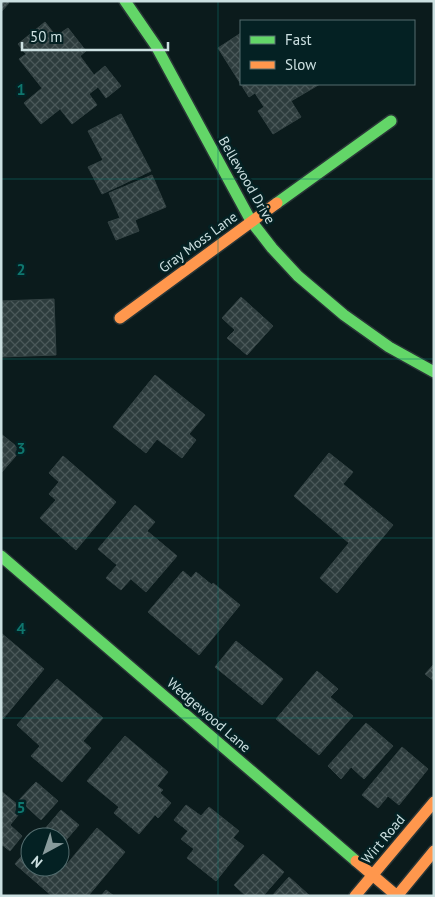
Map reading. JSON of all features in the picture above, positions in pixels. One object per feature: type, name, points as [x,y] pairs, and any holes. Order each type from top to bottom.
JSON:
[{"type":"street","name":"Bellewood Drive","points":[[125,1],[156,46],[251,221],[272,248],[298,276],[344,315],[389,347],[434,372]]},
{"type":"street","name":"Gray Moss Lane","points":[[120,318],[251,221],[392,121]]},
{"type":"street","name":"Wedgewood Lane","points":[[1,556],[398,896]]},
{"type":"street","name":"Wirt Road","points":[[355,896],[434,802]]},
{"type":"street","points":[[398,896],[434,851]]},
{"type":"building","points":[[1,1],[9,3],[1,12]]},
{"type":"building","points":[[45,22],[56,36],[68,28],[86,51],[80,56],[94,75],[105,66],[121,86],[106,98],[98,87],[89,94],[97,105],[72,124],[60,109],[41,124],[24,103],[42,88],[19,59],[26,54],[18,44]]},
{"type":"building","points":[[240,34],[240,83],[218,48]]},
{"type":"building","points":[[241,85],[318,85],[291,101],[301,117],[273,134],[258,111],[264,107],[255,93],[249,97]]},
{"type":"building","points":[[121,114],[151,171],[102,194],[88,167],[103,160],[88,131]]},
{"type":"building","points":[[152,175],[166,207],[135,220],[139,231],[116,240],[108,222],[120,218],[109,193]]},
{"type":"building","points":[[241,297],[273,326],[247,355],[227,338],[235,330],[222,318]]},
{"type":"building","points":[[54,299],[56,355],[1,357],[1,301]]},
{"type":"building","points":[[155,375],[205,415],[189,434],[196,440],[182,458],[157,439],[146,453],[113,427]]},
{"type":"building","points":[[1,434],[21,450],[1,473]]},
{"type":"building","points":[[329,453],[353,472],[343,484],[393,525],[337,593],[320,578],[349,543],[294,496]]},
{"type":"building","points":[[63,456],[116,502],[76,550],[40,518],[56,500],[49,494],[59,482],[49,473]]},
{"type":"building","points":[[135,505],[155,522],[147,531],[177,556],[146,592],[131,579],[121,590],[106,578],[117,565],[98,549]]},
{"type":"building","points":[[183,571],[191,578],[196,572],[240,605],[199,655],[148,612]]},
{"type":"building","points":[[1,633],[44,669],[3,719],[1,718]]},
{"type":"building","points":[[236,641],[283,679],[262,705],[215,667]]},
{"type":"building","points":[[434,664],[434,681],[425,674]]},
{"type":"building","points":[[317,671],[338,689],[330,697],[353,716],[319,755],[276,719]]},
{"type":"building","points":[[57,679],[103,718],[83,741],[91,748],[62,782],[31,756],[40,746],[17,725]]},
{"type":"building","points":[[366,723],[393,746],[364,779],[351,767],[341,779],[328,766]]},
{"type":"building","points":[[125,736],[168,772],[157,786],[163,790],[160,793],[171,803],[158,818],[155,815],[139,834],[114,813],[119,807],[87,781]]},
{"type":"building","points":[[402,747],[428,769],[399,805],[388,796],[378,808],[362,795]]},
{"type":"building","points":[[36,782],[58,801],[41,820],[19,800]]},
{"type":"building","points":[[1,791],[23,809],[10,825],[20,834],[20,838],[10,851],[1,844]]},
{"type":"building","points":[[186,805],[201,816],[209,807],[239,831],[233,838],[244,846],[216,881],[187,858],[194,849],[181,839],[188,831],[174,820]]},
{"type":"building","points":[[61,810],[79,825],[70,835],[70,827],[47,827]]},
{"type":"building","points":[[97,828],[125,852],[88,896],[52,896],[30,877],[70,877],[70,860]]},
{"type":"building","points":[[263,854],[284,872],[263,896],[246,896],[234,885]]},
{"type":"building","points":[[20,858],[20,868],[15,864]]},
{"type":"building","points":[[289,877],[310,896],[272,896]]},
{"type":"building","points":[[106,890],[114,896],[101,896]]},
{"type":"traffic: fast","points":[[125,1],[156,46],[251,221],[272,248],[298,276],[344,315],[389,347],[434,372]]},
{"type":"traffic: fast","points":[[277,203],[391,121]]},
{"type":"traffic: fast","points":[[1,556],[356,861]]},
{"type":"traffic: slow","points":[[120,318],[277,203]]},
{"type":"traffic: slow","points":[[355,896],[434,802]]},
{"type":"traffic: slow","points":[[356,861],[397,896],[434,851]]}]
